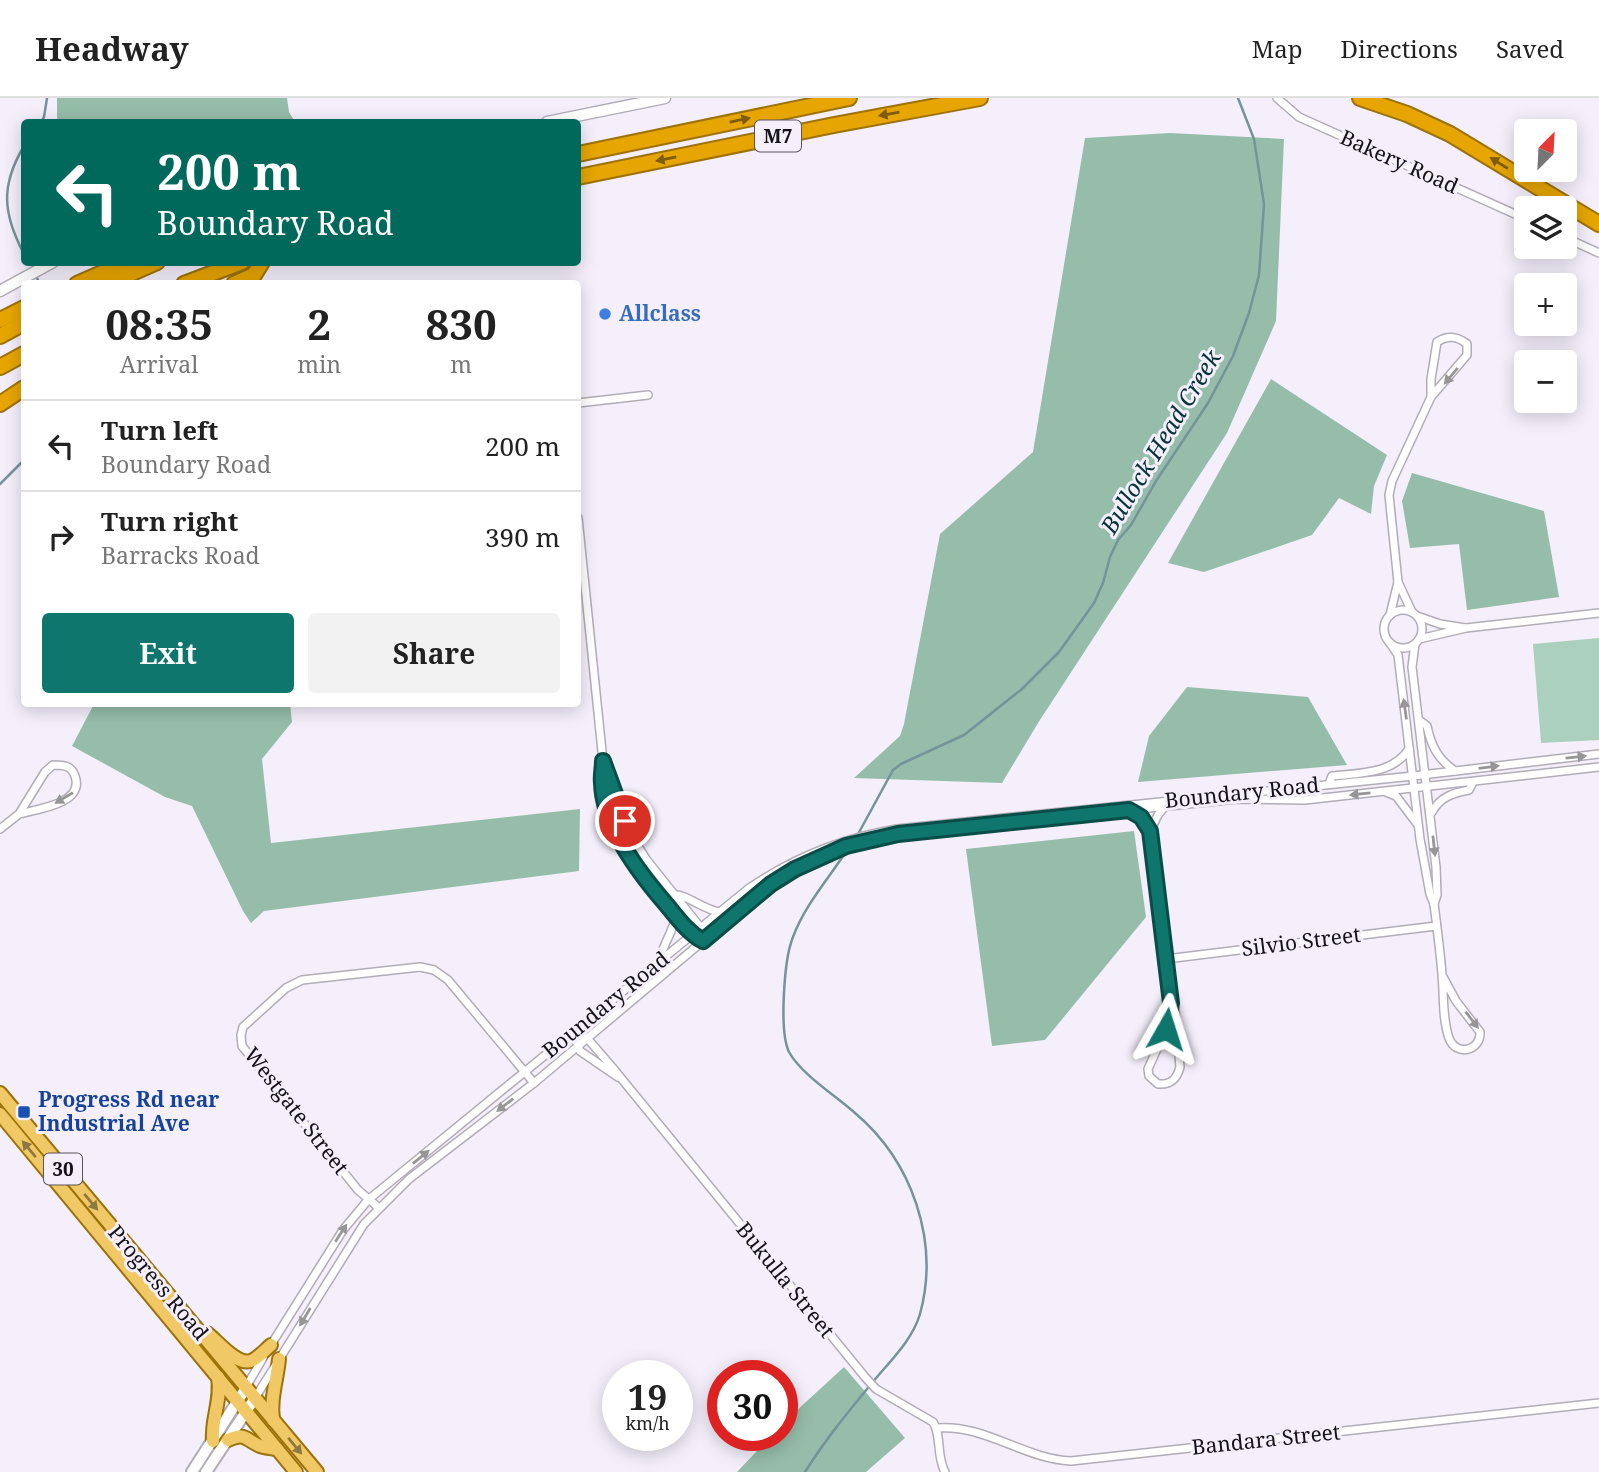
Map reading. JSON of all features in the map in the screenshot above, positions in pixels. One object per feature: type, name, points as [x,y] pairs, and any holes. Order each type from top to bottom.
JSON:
[{"type":"highway","name":"M7","points":[[581,153],[849,98]]},
{"type":"highway","name":"M7","points":[[581,176],[980,98]]},
{"type":"highway","points":[[1360,98],[1407,114],[1450,134],[1599,224]]},
{"type":"highway","points":[[86,280],[118,266]]},
{"type":"highway","points":[[116,280],[148,266]]},
{"type":"highway","points":[[195,280],[231,266]]},
{"type":"highway","points":[[243,280],[254,275],[260,266]]},
{"type":"highway","points":[[0,320],[21,310]]},
{"type":"highway","points":[[0,336],[21,325]]},
{"type":"highway","points":[[0,367],[21,356]]},
{"type":"highway","points":[[0,404],[21,389]]},
{"type":"main road","name":"Progress Road","points":[[0,1093],[317,1472]]},
{"type":"main road","name":"Progress Road","points":[[0,1114],[296,1472]]},
{"type":"main road","points":[[193,1323],[243,1361],[252,1361],[271,1345]]},
{"type":"main road","points":[[273,1420],[271,1404],[278,1377],[279,1359]]},
{"type":"main road","points":[[213,1441],[212,1427],[219,1397],[218,1377]]},
{"type":"main road","name":"Boundary Road","points":[[206,1472],[228,1440],[242,1406],[246,1388]]},
{"type":"main road","name":"Boundary Road","points":[[192,1472],[242,1406],[255,1398]]},
{"type":"main road","points":[[228,1440],[238,1435],[244,1436],[261,1446],[277,1449]]},
{"type":"street","points":[[562,119],[664,98]]},
{"type":"street","name":"Bakery Road","points":[[1277,98],[1298,117],[1514,214]]},
{"type":"street","points":[[1577,243],[1599,253]]},
{"type":"street","points":[[0,290],[45,266]]},
{"type":"street","points":[[1431,397],[1437,342],[1445,337],[1461,339],[1467,344],[1467,355],[1431,397],[1392,481],[1389,495],[1398,582],[1384,632],[1398,655],[1418,826],[1434,904],[1449,1039],[1454,1047],[1462,1051],[1470,1049],[1480,1037],[1479,1028],[1456,1001],[1443,977]]},
{"type":"street","points":[[581,403],[648,395]]},
{"type":"street","points":[[581,547],[603,761],[601,785],[614,827],[626,851],[650,885],[692,935],[703,941]]},
{"type":"street","points":[[1398,582],[1422,627],[1412,667],[1431,814],[1437,895],[1434,904]]},
{"type":"street","points":[[1390,615],[1400,610],[1440,624],[1466,628]]},
{"type":"street","points":[[1390,643],[1402,648],[1417,641],[1466,628],[1599,613]]},
{"type":"street","points":[[1419,720],[1427,726],[1436,754],[1455,771]]},
{"type":"street","points":[[1329,784],[1332,776],[1383,770],[1398,761],[1410,748]]},
{"type":"street","name":"Boundary Road","points":[[246,1388],[343,1230],[368,1200],[764,878],[812,857],[846,846],[935,827],[1599,754]]},
{"type":"street","points":[[603,761],[631,835],[646,859],[701,928],[703,941]]},
{"type":"street","points":[[0,829],[19,814],[45,772],[53,765],[66,765],[73,772],[77,783],[74,793],[63,802],[19,814]]},
{"type":"street","name":"Boundary Road","points":[[935,827],[1237,799],[1305,800],[1599,767]]},
{"type":"street","points":[[1431,814],[1441,799],[1455,792],[1469,790],[1473,782]]},
{"type":"street","points":[[1385,792],[1396,796],[1418,826]]},
{"type":"street","points":[[1150,831],[1157,815],[1166,806]]},
{"type":"street","points":[[1129,810],[1141,817],[1150,831],[1171,1003],[1166,1029],[1148,1069],[1149,1076],[1158,1084],[1171,1083],[1178,1076],[1180,1067],[1175,1010],[1171,1003]]},
{"type":"street","name":"Boundary Road","points":[[255,1398],[357,1233],[378,1207],[409,1179],[534,1083],[771,884],[812,857]]},
{"type":"street","points":[[675,895],[682,894],[701,907],[720,912]]},
{"type":"street","points":[[660,960],[662,947],[676,916]]},
{"type":"street","name":"Silvio Street","points":[[1166,958],[1436,926]]},
{"type":"street","name":"Westgate Street","points":[[378,1207],[368,1200],[242,1046],[243,1027],[286,989],[302,980],[420,967],[434,970],[448,980],[534,1083]]},
{"type":"street","points":[[573,1033],[587,1038]]},
{"type":"street","points":[[573,1033],[576,1046]]},
{"type":"street","name":"Bukulla Street","points":[[587,1038],[865,1377],[876,1389],[926,1416],[937,1428]]},
{"type":"street","name":"Bukulla Street","points":[[576,1046],[619,1078]]},
{"type":"street","name":"Bandara Street","points":[[937,1428],[965,1428],[1046,1457],[1071,1461],[1599,1403]]},
{"type":"street","points":[[937,1428],[940,1462],[945,1472]]},
{"type":"green space","points":[[57,98],[287,98],[293,119],[57,119]]},
{"type":"green space","points":[[1170,133],[1284,139],[1276,321],[1227,433],[1038,723],[1002,783],[854,778],[900,736],[940,534],[1033,452],[1085,138]]},
{"type":"green space","points":[[1271,379],[1387,455],[1374,486],[1371,514],[1339,498],[1312,535],[1204,572],[1168,563]]},
{"type":"green space","points":[[1412,473],[1544,511],[1559,597],[1467,610],[1459,544],[1410,548],[1402,501]]},
{"type":"green space","points":[[1599,638],[1599,740],[1541,743],[1533,644]]},
{"type":"green space","points":[[1187,687],[1308,697],[1347,765],[1138,782],[1149,736]]},
{"type":"green space","points":[[92,707],[290,707],[292,722],[262,759],[271,843],[580,809],[579,871],[264,911],[251,923],[192,806],[165,797],[72,746]]},
{"type":"green space","points":[[1134,831],[1146,917],[1045,1040],[992,1046],[966,849]]},
{"type":"green space","points":[[844,1367],[905,1438],[866,1472],[737,1472],[757,1451],[798,1451],[798,1409]]},
{"type":"waterway","points":[[43,119],[47,98]]},
{"type":"waterway","name":"Bullock Head Creek","points":[[857,836],[893,770],[964,735],[1022,689],[1059,652],[1094,603],[1118,540],[1131,525],[1156,481],[1208,403],[1233,356],[1259,275],[1264,204],[1254,139],[1238,98]]},
{"type":"waterway","points":[[21,151],[11,174],[7,200],[8,213],[21,248]]},
{"type":"waterway","points":[[35,274],[38,280]]},
{"type":"waterway","points":[[0,484],[21,463]]},
{"type":"waterway","name":"Bullock Head Creek","points":[[805,1472],[837,1426],[906,1342],[920,1314],[925,1286],[923,1231],[906,1178],[875,1132],[802,1068],[789,1052],[786,1042],[784,995],[787,961],[793,937],[811,902],[849,847]]},
{"type":"place","name":"Allclass","points":[[605,314]]},
{"type":"place","name":"Progress Rd near Industrial Ave","points":[[24,1112]]},
{"type":"route","points":[[625,821],[603,761],[601,785],[614,827],[626,851],[650,885],[692,935],[703,941],[771,884],[795,869],[846,846],[898,834],[1129,810],[1141,817],[1150,831],[1171,1003],[1166,1029]]}]
